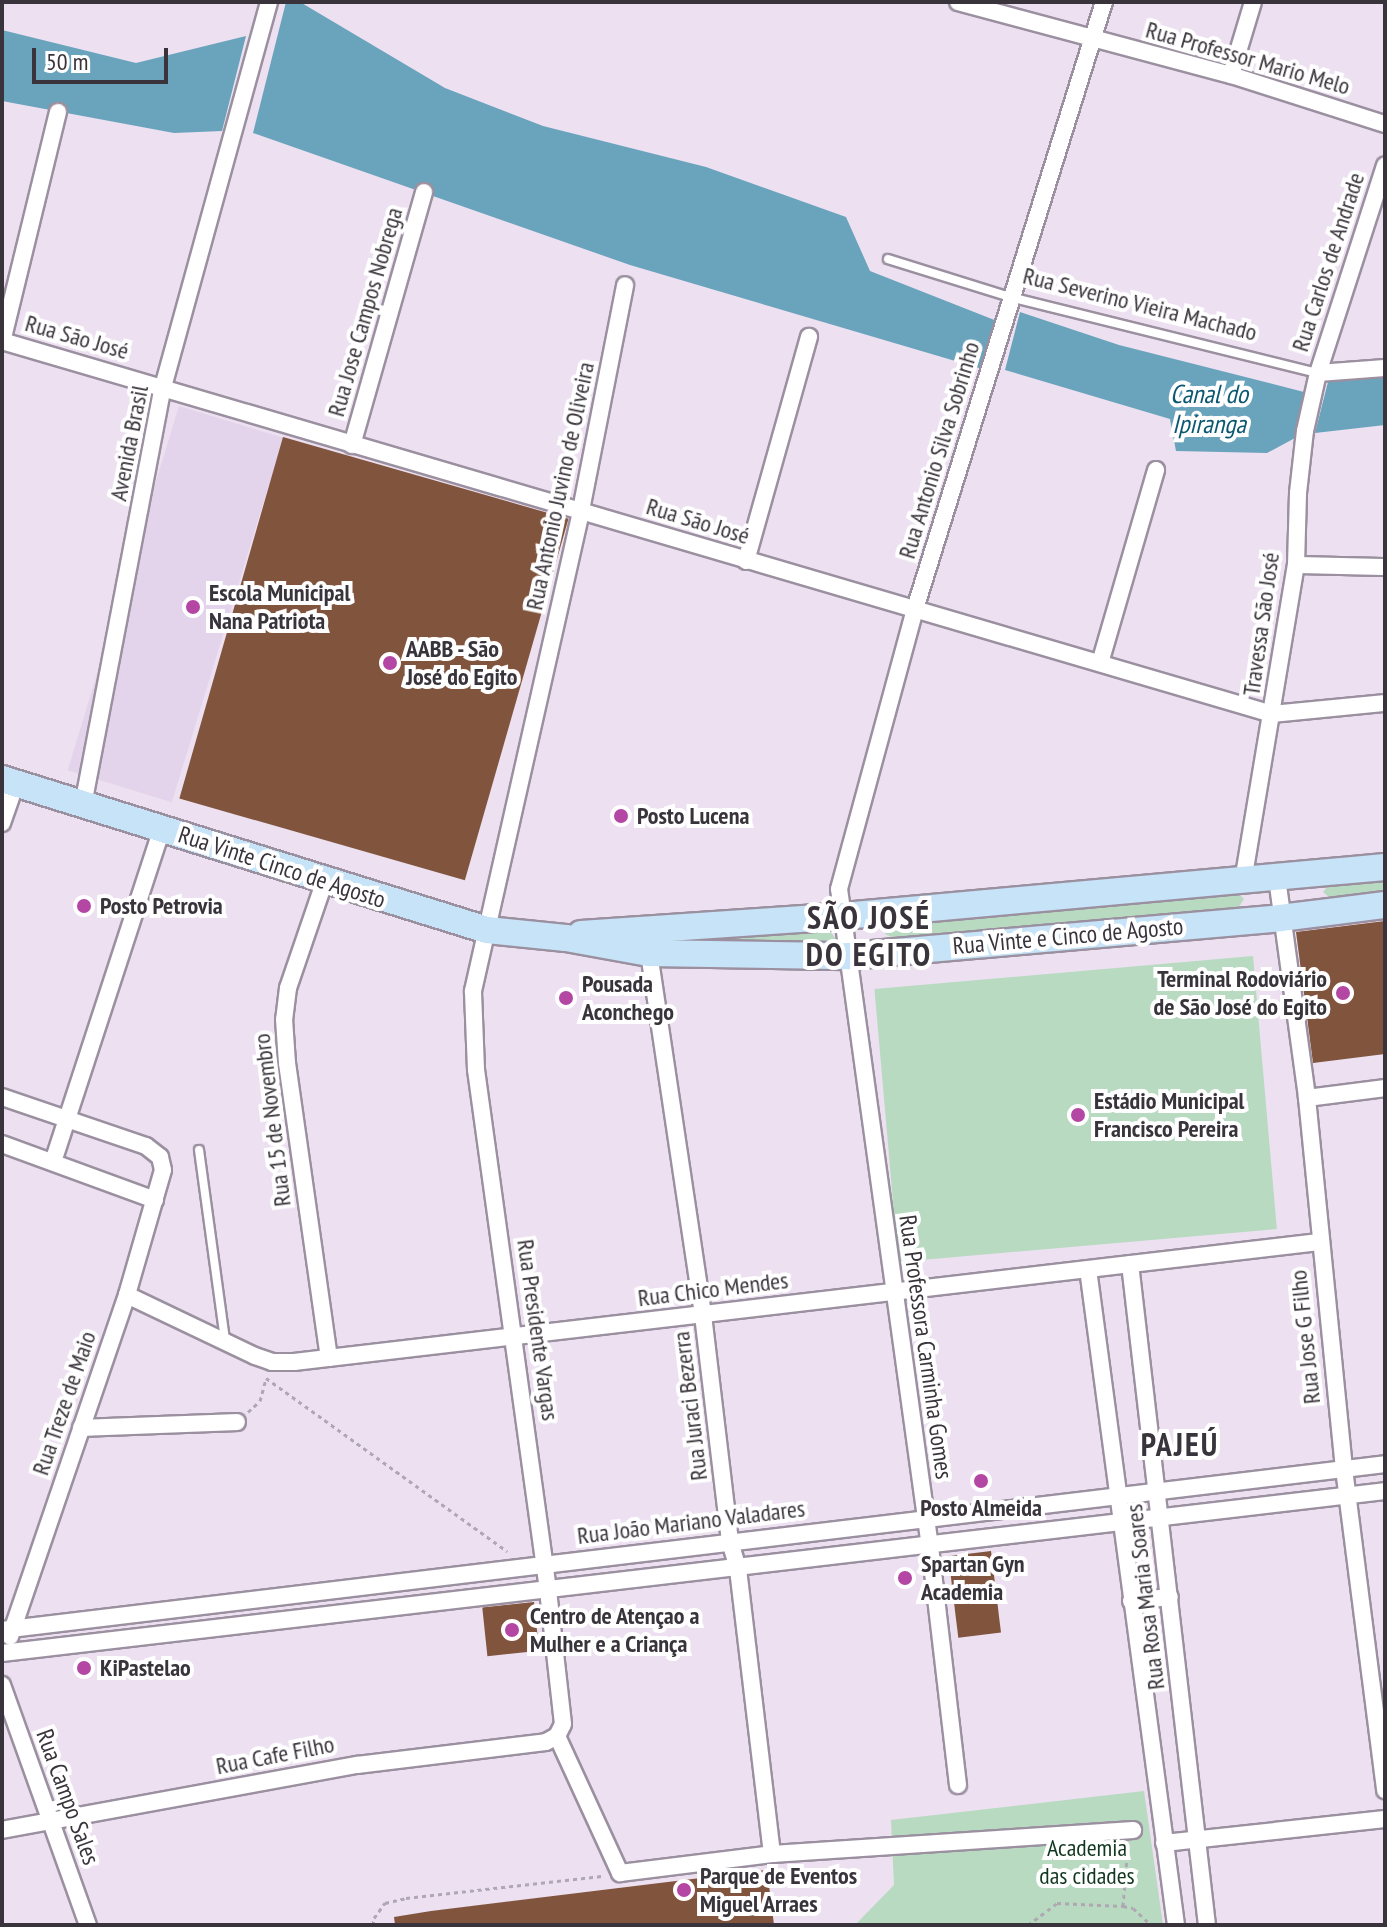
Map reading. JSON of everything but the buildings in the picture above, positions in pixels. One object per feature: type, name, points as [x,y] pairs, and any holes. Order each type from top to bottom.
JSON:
[{"type":"main road","name":"Rua Vinte Cinco de Agosto","points":[[9,781],[487,930],[566,938]]},
{"type":"main road","name":"Rua Vinte e Cinco de Agosto","points":[[566,938],[591,931],[843,916],[1385,867]]},
{"type":"main road","name":"Rua Vinte e Cinco de Agosto","points":[[566,938],[649,953],[849,956],[1280,918],[1385,905]]},
{"type":"street","name":"Avenida Brasil","points":[[83,805],[163,387],[269,2]]},
{"type":"street","name":"Rua Professor Mario Melo","points":[[958,2],[1231,75],[1385,124]]},
{"type":"street","name":"Rua Antonio Silva Sobrinho","points":[[843,916],[839,889],[915,609],[1104,2]]},
{"type":"street","points":[[1231,75],[1253,2]]},
{"type":"street","points":[[2,341],[58,112]]},
{"type":"street","name":"Rua Carlos de Andrade","points":[[1318,373],[1385,166]]},
{"type":"street","name":"Rua Jose Campos Nobrega","points":[[352,445],[424,192]]},
{"type":"street","name":"Rua Antonio Juvino de Oliveira","points":[[487,930],[581,510],[625,285]]},
{"type":"street","points":[[746,561],[809,337]]},
{"type":"street","name":"Rua São José","points":[[2,341],[1272,714],[1385,703]]},
{"type":"street","name":"Rua Severino Vieira Machado","points":[[1318,373],[1385,368]]},
{"type":"street","name":"Travessa São José","points":[[1243,881],[1296,565],[1298,493],[1305,431],[1318,373]]},
{"type":"street","points":[[1100,663],[1156,470]]},
{"type":"street","points":[[1296,565],[1385,567]]},
{"type":"street","points":[[2,823],[9,781]]},
{"type":"street","points":[[53,1162],[162,829]]},
{"type":"street","name":"Rua Jose G Filho","points":[[1277,878],[1280,918],[1307,1098],[1344,1469],[1385,1790]]},
{"type":"street","name":"Rua 15 de Novembro","points":[[325,880],[288,988],[284,1019],[287,1063],[329,1358]]},
{"type":"street","name":"Rua Professora Carminha Gomes","points":[[843,916],[930,1547],[958,1785]]},
{"type":"street","name":"Rua Presidente Vargas","points":[[487,930],[473,991],[476,1070],[516,1336],[548,1590],[563,1724],[557,1736]]},
{"type":"street","name":"Rua Juraci Bezerra","points":[[649,953],[703,1315],[730,1542],[738,1569],[772,1854]]},
{"type":"street","points":[[1307,1098],[1385,1088]]},
{"type":"street","points":[[2,1097],[68,1120]]},
{"type":"street","name":"Rua Treze de Maio","points":[[7,1652],[6,1629],[127,1295],[163,1170],[160,1157],[146,1146],[68,1120]]},
{"type":"street","points":[[2,1144],[155,1200]]},
{"type":"street","name":"Rua Chico Mendes","points":[[127,1295],[272,1362],[329,1358],[1319,1242]]},
{"type":"street","name":"Rua Rosa Maria Soares","points":[[1130,1264],[1207,1925]]},
{"type":"street","name":"Rua Rosa Maria Soares","points":[[1088,1269],[1176,1925]]},
{"type":"street","points":[[81,1428],[237,1422]]},
{"type":"street","name":"Rua João Mariano Valadares","points":[[6,1629],[1385,1464]]},
{"type":"street","name":"Rua João Mariano Valadares","points":[[7,1652],[930,1547],[1385,1491]]},
{"type":"street","points":[[1131,1601],[1170,1597]]},
{"type":"street","name":"Rua Campo Sales","points":[[2,1685],[88,1925]]},
{"type":"street","points":[[557,1736],[620,1873],[772,1854],[1133,1830]]},
{"type":"street","name":"Rua Cafe Filho","points":[[2,1830],[357,1765],[546,1742],[557,1736]]},
{"type":"street","points":[[1164,1843],[1385,1819]]},
{"type":"lane","name":"Rua Severino Vieira Machado","points":[[888,259],[1010,297],[1318,373]]},
{"type":"lane","points":[[199,1150],[225,1340]]},
{"type":"path","points":[[255,1356],[266,1378],[527,1565]]},
{"type":"path","points":[[237,1422],[260,1401],[266,1378]]},
{"type":"path","points":[[1123,1906],[1128,1871],[1126,1852],[1133,1830]]},
{"type":"path","points":[[373,1925],[374,1918],[385,1903],[406,1898],[620,1873]]},
{"type":"path","points":[[1028,1925],[1050,1905],[1057,1903],[1133,1908],[1151,1925]]},
{"type":"shaded area","name":"Escola Municipal Nana Patriota","points":[[179,406],[283,438],[172,802],[68,770]]},
{"type":"green space","points":[[1385,879],[1385,891],[1330,898],[1323,892],[1329,885]]},
{"type":"green space","points":[[1237,892],[1244,899],[1238,908],[894,938],[885,934],[889,925]]},
{"type":"green space","points":[[818,927],[830,931],[837,941],[831,944],[619,940]]},
{"type":"green space","name":"Estádio Municipal Francisco Pereira","points":[[1253,956],[1277,1229],[898,1262],[874,989]]},
{"type":"green space","name":"Academia das cidades","points":[[1144,1791],[1163,1925],[855,1925],[894,1885],[891,1820]]},
{"type":"water","points":[[286,2],[300,2],[445,88],[543,126],[706,167],[846,217],[870,271],[1002,323],[979,368],[630,265],[253,133]]},
{"type":"water","points":[[2,30],[136,63],[246,36],[222,131],[174,133],[2,101]]},
{"type":"water","name":"Canal do Ipiranga","points":[[1020,312],[1119,345],[1304,392],[1295,438],[1267,453],[1176,451],[1170,419],[1005,370]]},
{"type":"water","name":"Canal do Ipiranga","points":[[1385,376],[1385,425],[1315,433],[1329,378]]},
{"type":"place","name":"Escola Municipal Nana Patriota","points":[[193,607]]},
{"type":"place","name":"AABB - São José do Egito","points":[[390,663]]},
{"type":"place","name":"Posto Lucena","points":[[621,816]]},
{"type":"place","name":"Posto Petrovia","points":[[84,906]]},
{"type":"place","name":"Terminal Rodoviário de São José do Egito","points":[[1343,993]]},
{"type":"place","name":"Pousada Aconchego","points":[[566,998]]},
{"type":"place","name":"Estádio Municipal Francisco Pereira","points":[[1078,1115]]},
{"type":"place","name":"Posto Almeida","points":[[981,1481]]},
{"type":"place","name":"Spartan Gyn Academia","points":[[905,1578]]},
{"type":"place","name":"Centro de Atençao a Mulher e a Criança","points":[[512,1630]]},
{"type":"place","name":"KiPastelao","points":[[84,1668]]},
{"type":"place","name":"Parque de Eventos Miguel Arraes","points":[[684,1890]]},
{"type":"district","name":"SÃO JOSÉ DO EGITO","points":[[869,936]]},
{"type":"district","name":"PAJEÚ","points":[[1180,1444]]}]
